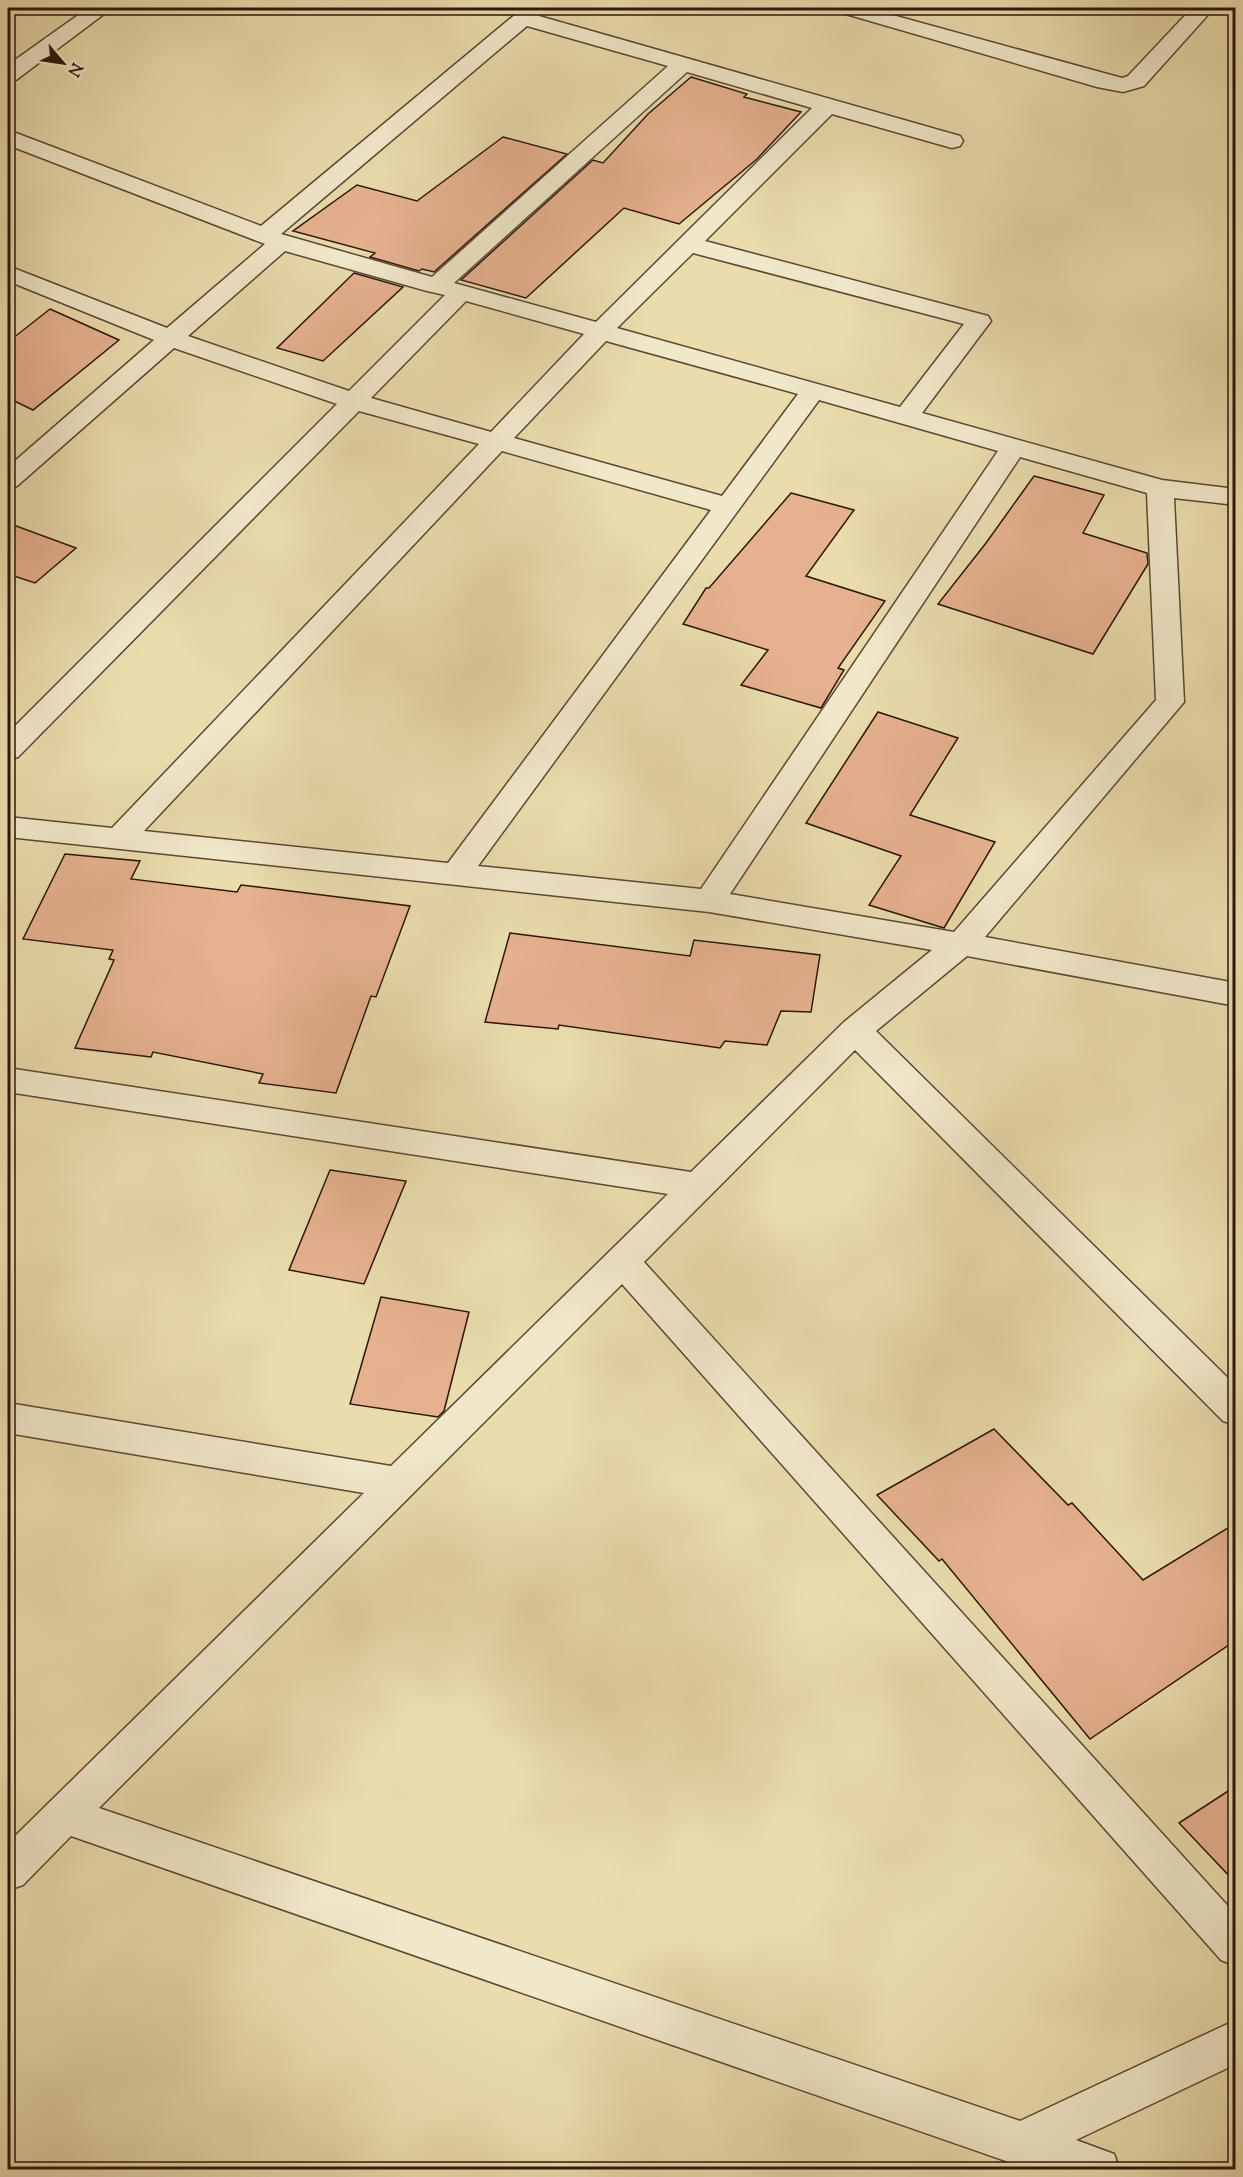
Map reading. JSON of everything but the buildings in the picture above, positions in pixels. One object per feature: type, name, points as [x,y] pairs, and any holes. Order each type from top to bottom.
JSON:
[{"type":"street","points":[[8,75],[101,8]]},
{"type":"street","points":[[846,8],[1105,82],[1123,85],[1136,81],[1203,8]]},
{"type":"street","points":[[8,480],[170,338],[272,239],[529,13],[682,65],[952,141]]},
{"type":"street","points":[[8,750],[353,401],[448,289],[682,65]]},
{"type":"street","points":[[120,838],[600,332],[827,106]]},
{"type":"street","points":[[8,137],[272,239],[1160,488],[1236,497]]},
{"type":"street","points":[[688,244],[979,321],[906,417]]},
{"type":"street","points":[[8,273],[170,338],[353,401],[494,443],[728,506]]},
{"type":"street","points":[[456,874],[813,391]]},
{"type":"street","points":[[709,901],[1014,447]]},
{"type":"street","points":[[8,1871],[855,1030],[961,944],[1170,702],[1160,488]]},
{"type":"street","points":[[8,826],[709,901],[961,944],[1236,995]]},
{"type":"street","points":[[855,1030],[1236,1410]]},
{"type":"street","points":[[8,1080],[698,1186]]},
{"type":"street","points":[[622,1261],[1236,1946]]},
{"type":"street","points":[[8,1418],[398,1483]]},
{"type":"street","points":[[64,1815],[1098,2169]]},
{"type":"street","points":[[1022,2144],[1236,2042]]}]
